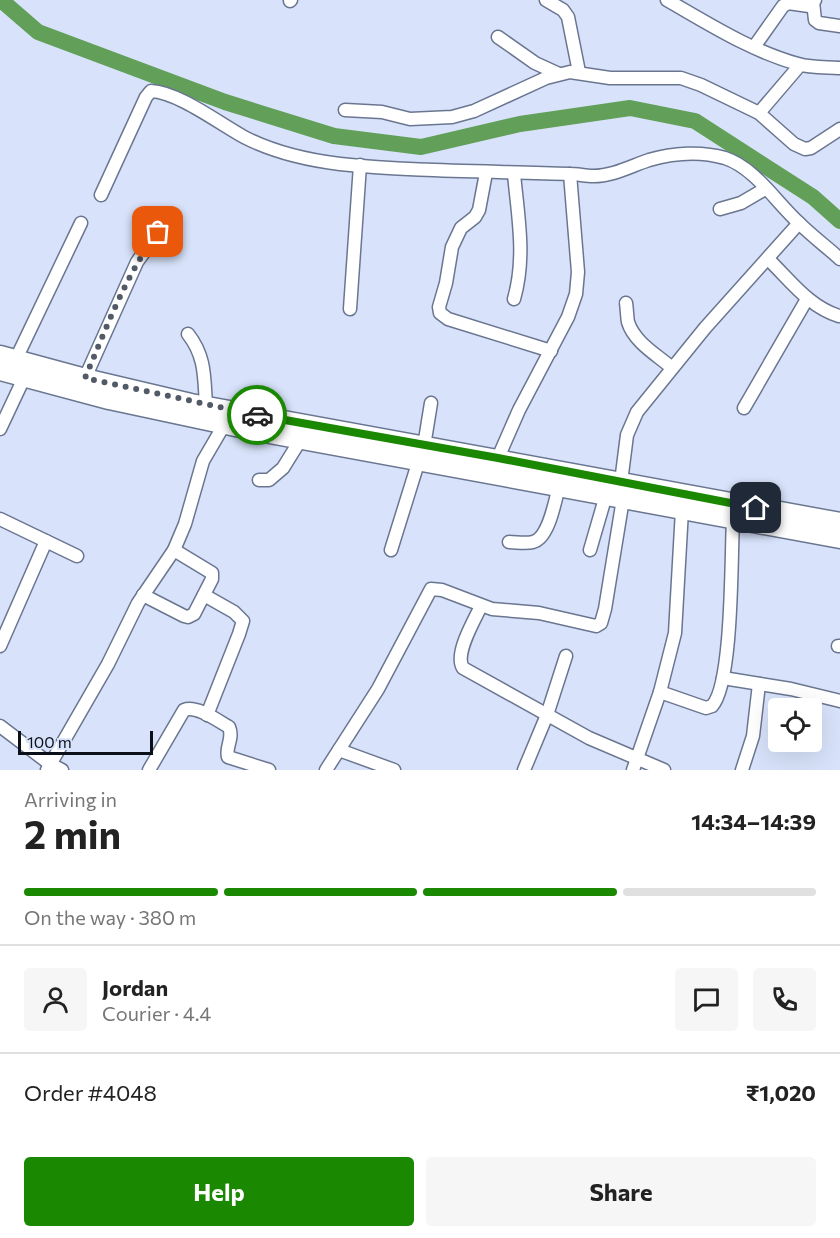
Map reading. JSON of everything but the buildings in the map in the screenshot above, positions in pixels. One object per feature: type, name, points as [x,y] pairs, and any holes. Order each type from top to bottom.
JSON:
[{"type":"highway","points":[[8,357],[85,378],[559,486],[840,522]]},
{"type":"highway","points":[[0,370],[109,400],[301,439],[422,453],[498,458],[682,510],[840,539]]},
{"type":"street","points":[[546,0],[563,10],[568,17],[579,72]]},
{"type":"street","points":[[667,0],[754,47],[800,65],[840,68]]},
{"type":"street","points":[[754,47],[783,6],[788,3],[808,6],[814,1]]},
{"type":"street","points":[[814,1],[815,20],[819,23],[840,26]]},
{"type":"street","points":[[498,38],[535,63],[559,74]]},
{"type":"street","points":[[759,114],[800,65]]},
{"type":"street","points":[[345,110],[382,112],[410,119],[452,117],[474,111],[559,74],[579,72],[610,78],[681,78],[701,85],[759,114],[794,144],[805,149],[811,148],[840,129]]},
{"type":"street","points":[[101,195],[140,108],[151,91],[159,92],[193,107],[244,137],[271,149],[306,158],[360,165],[486,173],[595,176],[618,172],[651,159],[706,153],[738,163],[752,173],[799,223],[840,259]]},
{"type":"street","points":[[350,309],[360,165]]},
{"type":"street","points":[[486,173],[476,217],[461,228],[452,247],[440,313],[448,319],[552,351]]},
{"type":"street","points":[[514,174],[521,254],[520,278],[514,299]]},
{"type":"street","points":[[498,458],[519,410],[552,351],[573,302],[578,272],[570,174]]},
{"type":"street","points":[[720,209],[734,206],[765,189]]},
{"type":"street","points":[[85,378],[137,262],[170,216]]},
{"type":"street","points":[[8,357],[81,223]]},
{"type":"street","points":[[326,770],[378,689],[431,589],[442,590],[492,609],[539,613],[596,626],[601,623],[605,609],[616,492],[631,424],[637,412],[671,367],[799,223]]},
{"type":"street","points":[[768,259],[807,299],[840,317],[840,303]]},
{"type":"street","points":[[744,408],[807,299]]},
{"type":"street","points":[[626,303],[628,322],[633,332],[640,341],[671,367]]},
{"type":"street","points":[[188,334],[198,347],[202,358],[206,405]]},
{"type":"street","points":[[0,429],[24,378]]},
{"type":"street","points":[[391,550],[422,453],[431,403]]},
{"type":"street","points":[[0,726],[53,768],[143,595],[174,550],[185,525],[203,461],[224,425]]},
{"type":"street","points":[[259,480],[269,480],[283,468],[301,439]]},
{"type":"street","points":[[509,542],[537,542],[552,512],[559,486]]},
{"type":"street","points":[[590,550],[616,492]]},
{"type":"street","points":[[635,765],[660,692],[675,633],[682,510]]},
{"type":"street","points":[[660,692],[706,708],[716,703],[723,678],[728,637],[733,519]]},
{"type":"street","points":[[0,520],[77,556]]},
{"type":"street","points":[[0,646],[46,541]]},
{"type":"street","points":[[143,595],[188,617],[194,614],[212,579],[212,573],[174,550]]},
{"type":"street","points":[[204,595],[234,612],[243,621],[207,715]]},
{"type":"street","points":[[481,606],[461,650],[460,663],[468,673],[635,765],[664,770]]},
{"type":"street","points":[[524,770],[547,716],[566,656]]},
{"type":"street","points":[[723,678],[791,689],[840,701]]},
{"type":"street","points":[[742,770],[753,736],[759,684]]},
{"type":"street","points":[[149,770],[184,710],[188,708],[195,709],[229,727],[232,735],[227,752],[228,758],[269,770]]},
{"type":"street","points":[[339,750],[394,770]]},
{"type":"waterway","points":[[1,0],[38,32],[225,102],[334,136],[421,147],[520,124],[630,108],[695,121],[813,197],[840,221]]},
{"type":"way so far","points":[[158,232],[130,275],[85,378],[192,403],[257,415]]},
{"type":"route","points":[[257,415],[498,458],[756,508]]}]
